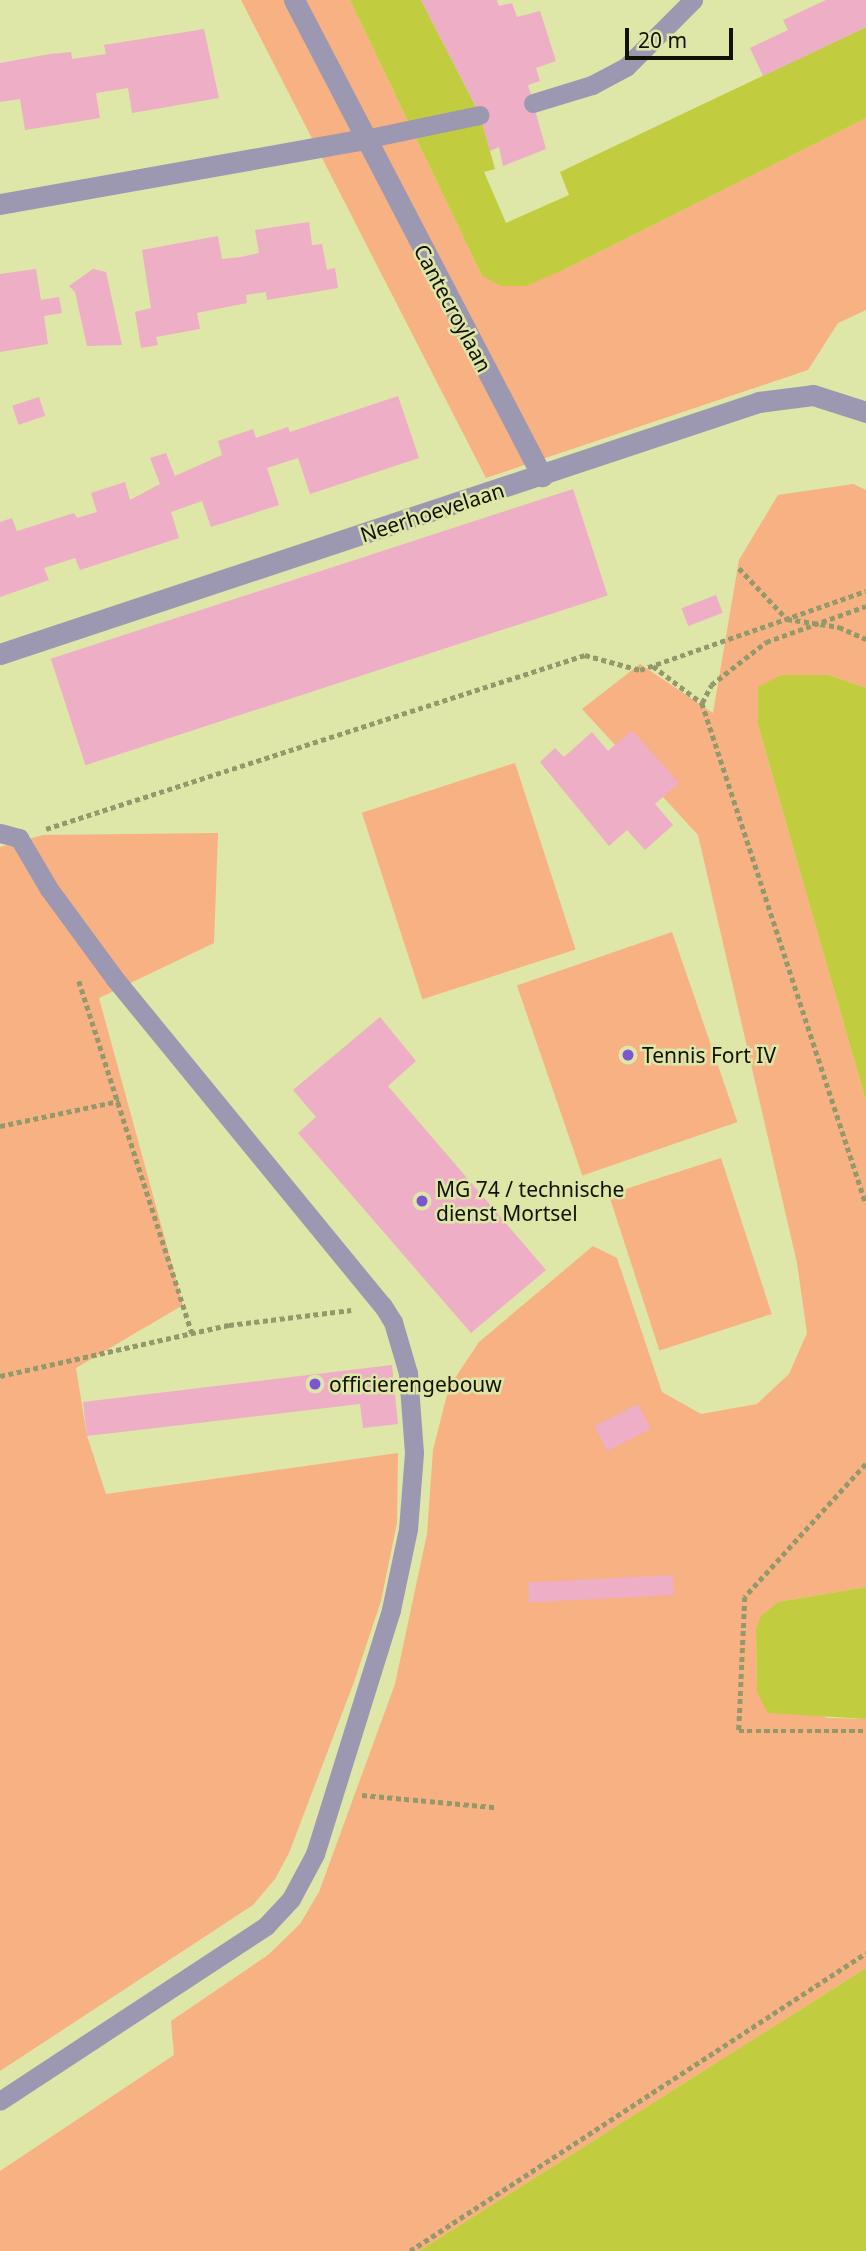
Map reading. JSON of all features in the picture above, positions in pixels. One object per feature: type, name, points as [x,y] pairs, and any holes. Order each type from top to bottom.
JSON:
[{"type":"street","name":"Cantecroylaan","points":[[294,0],[371,139],[542,477]]},
{"type":"street","points":[[0,204],[371,139]]},
{"type":"street","name":"Neerhoevelaan","points":[[0,654],[785,396],[813,395],[866,411]]},
{"type":"lane","points":[[533,103],[592,85],[626,67],[693,0]]},
{"type":"lane","points":[[371,139],[480,115]]},
{"type":"lane","points":[[0,2101],[266,1926],[291,1899],[316,1854],[391,1610],[408,1529],[414,1453],[408,1373],[393,1322],[383,1306],[115,979],[9,836]]},
{"type":"path","points":[[739,568],[787,619],[839,627],[866,639]]},
{"type":"path","points":[[9,836],[585,655],[640,670],[866,591]]},
{"type":"path","points":[[702,703],[711,685],[766,642],[866,606]]},
{"type":"path","points":[[653,666],[702,703],[866,1204]]},
{"type":"path","points":[[75,968],[192,1333]]},
{"type":"path","points":[[0,1126],[119,1101]]},
{"type":"path","points":[[0,1376],[192,1333],[383,1306]]},
{"type":"path","points":[[866,1464],[745,1597],[738,1731],[866,1731]]},
{"type":"path","points":[[337,1792],[495,1807]]},
{"type":"path","points":[[410,2251],[866,1953]]},
{"type":"shaded area","points":[[241,0],[350,0],[482,276],[563,270],[866,118],[866,310],[838,323],[808,370],[486,478]]},
{"type":"shaded area","points":[[350,0],[421,0],[480,115],[495,169],[484,172],[506,223],[569,195],[560,172],[866,27],[866,118],[563,270],[526,286],[501,286],[482,276]]},
{"type":"shaded area","points":[[853,484],[866,490],[866,688],[829,675],[758,725],[866,1101],[866,1587],[778,1602],[762,1616],[756,1631],[757,1692],[828,1718],[866,1719],[866,1968],[419,2251],[0,2251],[0,2171],[174,2055],[171,2021],[268,1955],[300,1924],[319,1892],[395,1684],[427,1534],[433,1450],[449,1387],[479,1342],[593,1246],[617,1258],[662,1392],[701,1414],[757,1404],[789,1374],[807,1333],[797,1263],[698,835],[582,709],[640,664],[713,713],[739,560],[778,495]]},
{"type":"shaded area","points":[[781,675],[829,675],[866,688],[866,1101],[758,725],[758,687]]},
{"type":"shaded area","points":[[515,763],[576,949],[422,999],[362,813]]},
{"type":"shaded area","points":[[218,833],[214,943],[99,998],[183,1305],[76,1368],[87,1436],[106,1494],[398,1453],[397,1523],[381,1601],[354,1682],[289,1853],[275,1879],[253,1905],[0,2071],[0,847],[43,835]]},
{"type":"shaded area","name":"Tennis Fort IV","points":[[672,932],[737,1122],[582,1175],[517,985]]},
{"type":"shaded area","points":[[721,1158],[772,1314],[659,1350],[609,1194]]},
{"type":"shaded area","points":[[866,1587],[866,1719],[768,1713],[757,1692],[756,1630],[761,1616],[778,1602]]},
{"type":"shaded area","points":[[866,1968],[866,2251],[419,2251]]},
{"type":"building","points":[[421,0],[497,0],[499,6],[512,3],[517,17],[540,11],[556,61],[536,68],[540,81],[528,85],[546,149],[503,166],[499,147],[490,151],[480,115]]},
{"type":"building","points":[[826,0],[866,0],[866,27],[763,76],[750,48],[788,30],[783,20]]},
{"type":"building","points":[[204,29],[219,98],[132,113],[128,88],[96,93],[100,118],[25,130],[20,99],[0,102],[0,63],[71,52],[72,59],[106,54],[104,45]]},
{"type":"building","points":[[309,222],[312,245],[322,244],[327,270],[335,268],[338,288],[267,300],[266,292],[246,295],[247,303],[197,313],[200,329],[156,337],[158,345],[141,348],[135,312],[151,308],[142,250],[218,236],[222,259],[241,257],[259,253],[255,230]]},
{"type":"building","points":[[36,269],[41,300],[59,297],[62,313],[44,316],[48,344],[0,352],[0,274]]},
{"type":"building","points":[[93,269],[106,272],[122,345],[87,346],[75,292],[69,286]]},
{"type":"building","points":[[398,396],[419,458],[310,494],[298,458],[267,468],[279,505],[211,527],[202,501],[171,512],[179,538],[80,570],[75,558],[44,568],[49,580],[0,597],[0,522],[12,518],[17,531],[74,513],[77,518],[97,512],[91,493],[125,482],[130,500],[160,484],[150,458],[166,453],[175,476],[222,455],[218,441],[253,429],[256,438],[288,427],[290,432]]},
{"type":"building","points":[[39,397],[45,416],[19,425],[12,406]]},
{"type":"building","points":[[573,489],[608,596],[85,765],[51,659]]},
{"type":"building","points":[[716,595],[723,613],[688,626],[681,608]]},
{"type":"building","points":[[632,730],[679,783],[655,804],[673,825],[645,850],[627,830],[609,846],[540,762],[555,748],[564,757],[592,732],[608,751]]},
{"type":"building","name":"MG 74 / technische dienst Mortsel","points":[[380,1017],[416,1061],[388,1086],[546,1270],[471,1333],[298,1133],[316,1117],[293,1090]]},
{"type":"building","name":"officierengebouw","points":[[392,1365],[398,1424],[363,1428],[360,1404],[87,1436],[83,1402]]},
{"type":"building","points":[[638,1404],[651,1429],[607,1451],[594,1426]]},
{"type":"building","points":[[673,1575],[674,1595],[529,1603],[528,1583]]},
{"type":"place","name":"Tennis Fort IV","points":[[628,1055]]},
{"type":"place","name":"MG 74 / technische dienst Mortsel","points":[[422,1201]]},
{"type":"place","name":"officierengebouw","points":[[315,1384]]}]
